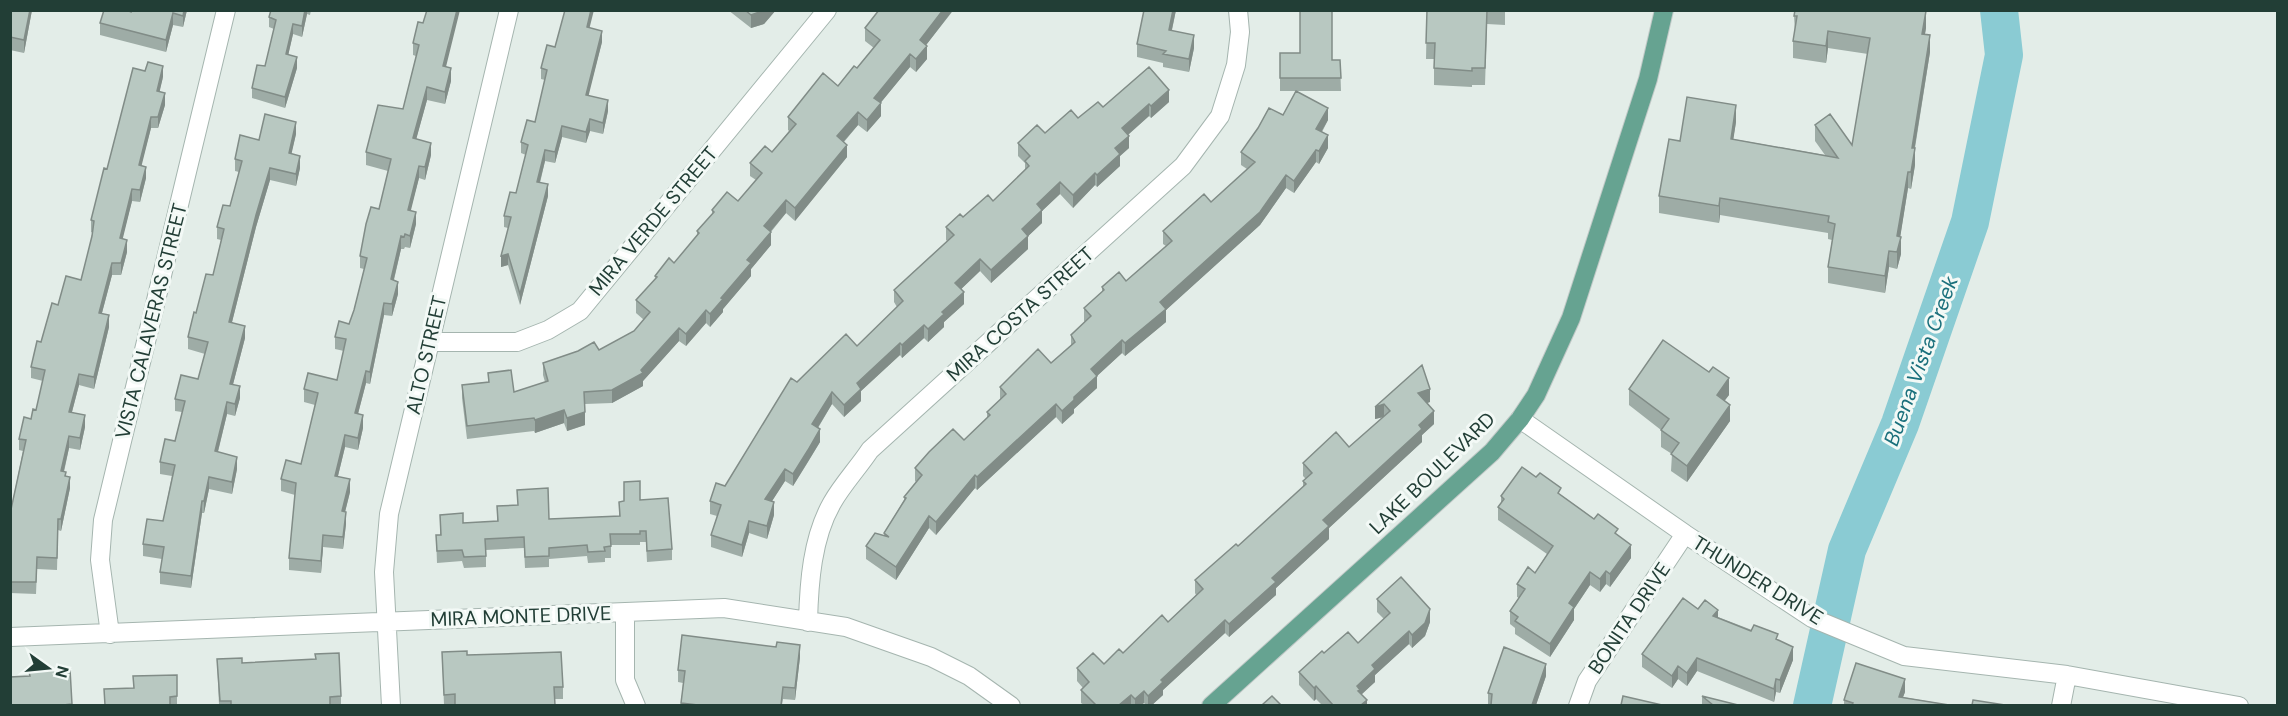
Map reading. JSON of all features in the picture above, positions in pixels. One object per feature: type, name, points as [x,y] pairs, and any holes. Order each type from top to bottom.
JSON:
[{"type":"main road","name":"LAKE BOULEVARD","points":[[1211,705],[1492,452],[1536,395],[1572,318],[1648,79],[1664,10]]},
{"type":"street","name":"VISTA CALAVERAS STREET","points":[[110,634],[100,560],[103,520],[226,10]]},
{"type":"street","name":"ALTO STREET","points":[[391,705],[384,572],[389,514],[509,10]]},
{"type":"street","name":"MIRA VERDE STREET","points":[[430,342],[516,342],[548,330],[580,311],[827,10]]},
{"type":"street","name":"MIRA COSTA STREET","points":[[808,621],[809,583],[818,537],[831,504],[870,450],[1184,166],[1220,116],[1236,65],[1240,32],[1238,10]]},
{"type":"street","name":"THUNDER DRIVE","points":[[1520,418],[1685,534],[1812,618],[1904,656],[2067,675],[2239,705]]},
{"type":"street","name":"BONITA DRIVE","points":[[1578,705],[1587,681],[1685,534]]},
{"type":"street","name":"MIRA MONTE DRIVE","points":[[10,637],[724,608],[846,627],[930,657],[969,676],[1011,705]]},
{"type":"street","points":[[625,612],[625,680],[636,705]]},
{"type":"street","points":[[2061,705],[2067,675]]},
{"type":"building","points":[[10,10],[30,10],[24,40],[10,37]]},
{"type":"building","points":[[104,10],[131,12],[131,10],[184,10],[183,16],[173,13],[166,40],[100,23]]},
{"type":"building","points":[[271,10],[305,10],[302,26],[293,24],[286,54],[297,57],[285,97],[252,88],[257,65],[265,66],[276,20],[269,17]]},
{"type":"building","points":[[427,10],[457,10],[443,66],[451,68],[445,92],[427,87],[413,138],[431,143],[425,167],[419,166],[408,210],[416,212],[410,236],[405,234],[404,237],[401,236],[391,279],[398,282],[392,304],[384,303],[370,372],[366,371],[355,413],[363,415],[358,438],[345,435],[335,476],[350,479],[342,511],[346,512],[343,537],[323,535],[321,561],[289,558],[296,483],[281,479],[286,460],[301,464],[318,393],[304,389],[308,373],[337,380],[346,339],[335,337],[339,321],[349,324],[354,310],[367,258],[360,256],[366,224],[371,207],[379,209],[391,159],[366,152],[378,105],[403,109],[419,45],[413,43],[418,22],[423,23]]},
{"type":"building","points":[[565,10],[591,10],[587,27],[602,31],[586,95],[608,100],[603,123],[590,119],[586,132],[562,126],[555,152],[545,150],[537,182],[548,184],[520,294],[508,254],[501,256],[511,217],[504,216],[510,192],[516,193],[528,145],[521,142],[527,120],[535,122],[547,70],[541,68],[547,45],[555,47]]},
{"type":"building","points":[[745,10],[765,10],[751,15]]},
{"type":"building","points":[[879,10],[943,10],[920,40],[927,46],[916,59],[910,54],[874,98],[881,103],[867,120],[858,112],[837,136],[847,145],[795,208],[786,200],[764,226],[771,232],[747,260],[751,263],[710,314],[706,310],[686,334],[679,328],[641,370],[643,373],[612,390],[584,392],[585,412],[567,418],[564,410],[535,420],[534,418],[467,426],[462,385],[489,382],[488,373],[511,370],[514,392],[548,381],[543,363],[578,351],[594,342],[599,350],[634,331],[650,312],[636,300],[657,277],[655,276],[669,258],[674,263],[699,233],[697,231],[714,212],[712,210],[727,192],[738,201],[762,173],[750,163],[765,146],[772,152],[796,124],[788,117],[823,73],[838,86],[854,66],[857,68],[880,40],[865,28]]},
{"type":"building","points":[[1144,10],[1173,10],[1169,30],[1194,35],[1189,59],[1163,54],[1166,51],[1137,44]]},
{"type":"building","points":[[1300,10],[1332,10],[1332,60],[1340,60],[1341,78],[1280,78],[1280,53],[1300,53]]},
{"type":"building","points":[[1427,10],[1487,10],[1485,68],[1472,68],[1472,71],[1434,68],[1435,43],[1426,43]]},
{"type":"building","points":[[1795,10],[1926,11],[1922,34],[1930,35],[1912,148],[1915,148],[1911,172],[1908,172],[1897,236],[1901,237],[1897,252],[1889,251],[1885,276],[1828,267],[1835,224],[1828,222],[1829,216],[1720,198],[1719,206],[1659,196],[1669,139],[1680,141],[1687,97],[1736,105],[1731,139],[1838,158],[1815,125],[1830,114],[1852,145],[1870,38],[1828,31],[1826,46],[1793,41],[1797,16],[1794,16]]},
{"type":"building","points":[[148,62],[163,66],[157,91],[165,93],[158,117],[151,117],[139,165],[146,167],[140,190],[132,189],[120,238],[127,240],[121,263],[112,263],[99,313],[109,315],[94,377],[79,374],[69,412],[85,415],[80,438],[69,436],[61,471],[66,472],[65,476],[70,477],[61,519],[58,519],[57,558],[37,557],[36,582],[10,582],[10,514],[26,440],[19,439],[24,417],[31,419],[33,409],[36,410],[45,370],[31,367],[37,341],[41,342],[52,303],[58,305],[66,276],[81,280],[92,236],[94,221],[91,220],[104,168],[107,169],[133,68],[145,71]]},
{"type":"building","points":[[1149,67],[1169,90],[1122,128],[1129,136],[1115,148],[1120,154],[1097,175],[1095,173],[1073,195],[1060,182],[1037,204],[1042,210],[1022,229],[1028,236],[991,270],[980,259],[955,283],[964,292],[942,312],[944,314],[928,329],[924,325],[902,345],[900,343],[857,383],[861,389],[844,405],[832,392],[812,424],[820,429],[793,474],[785,469],[765,499],[774,502],[767,526],[749,521],[742,545],[711,535],[721,505],[710,501],[716,483],[725,486],[791,378],[797,382],[846,334],[857,346],[903,301],[894,290],[954,235],[946,227],[960,214],[963,217],[988,195],[993,201],[1029,166],[1025,161],[1030,156],[1018,143],[1037,125],[1045,133],[1071,110],[1078,118],[1098,102],[1103,107]]},
{"type":"building","points":[[1296,91],[1328,108],[1316,129],[1328,135],[1319,151],[1316,150],[1294,181],[1286,175],[1260,212],[1160,302],[1166,309],[1125,343],[1122,340],[1091,369],[1097,376],[1074,397],[1074,400],[1062,411],[1056,404],[977,477],[975,475],[936,522],[929,516],[896,567],[866,546],[875,533],[889,537],[884,533],[906,498],[904,497],[922,475],[915,468],[929,452],[953,429],[964,440],[990,415],[987,412],[1006,394],[1000,387],[1038,349],[1051,363],[1075,342],[1071,335],[1091,316],[1084,308],[1104,290],[1102,287],[1119,272],[1126,281],[1172,241],[1163,231],[1204,194],[1211,202],[1255,162],[1241,152],[1269,108],[1283,115]]},
{"type":"building","points":[[265,114],[296,122],[289,153],[300,156],[296,174],[270,168],[229,322],[245,326],[230,384],[240,386],[235,404],[227,402],[215,451],[237,457],[232,482],[209,477],[204,501],[202,501],[191,576],[160,572],[164,547],[143,544],[147,519],[163,521],[175,465],[160,462],[165,439],[175,441],[185,401],[175,399],[181,375],[198,379],[208,342],[188,337],[206,274],[213,275],[224,229],[217,227],[223,205],[230,206],[242,161],[235,159],[240,135],[259,140]]},
{"type":"building","points":[[1663,340],[1709,372],[1713,367],[1729,378],[1717,395],[1730,405],[1687,466],[1671,454],[1679,443],[1661,430],[1669,419],[1629,389]]},
{"type":"building","points":[[1422,365],[1430,389],[1418,393],[1434,411],[1419,425],[1422,429],[1323,520],[1329,526],[1272,578],[1276,582],[1229,624],[1225,620],[1161,680],[1163,682],[1148,696],[1144,691],[1135,699],[1131,695],[1119,705],[1096,705],[1081,690],[1089,682],[1077,668],[1093,653],[1104,664],[1119,649],[1123,653],[1162,615],[1168,622],[1203,589],[1195,580],[1236,544],[1238,546],[1306,484],[1303,481],[1312,473],[1303,463],[1336,432],[1349,447],[1390,411],[1384,404],[1375,407]]},
{"type":"building","points":[[1522,467],[1536,477],[1540,473],[1561,488],[1558,493],[1594,519],[1598,514],[1618,529],[1615,533],[1631,545],[1610,574],[1606,571],[1600,579],[1590,572],[1569,603],[1574,607],[1550,644],[1515,621],[1518,617],[1510,611],[1525,589],[1517,584],[1528,567],[1535,573],[1553,546],[1498,507],[1504,499],[1501,496]]},
{"type":"building","points":[[640,481],[640,500],[668,498],[672,549],[647,551],[646,531],[640,531],[640,534],[610,534],[611,546],[604,547],[605,551],[588,552],[587,545],[549,548],[549,556],[525,557],[524,537],[485,539],[486,556],[464,557],[462,550],[437,551],[436,535],[441,535],[440,515],[463,513],[463,523],[498,521],[497,506],[518,505],[517,490],[548,488],[549,519],[620,516],[619,502],[624,501],[624,482]]},
{"type":"building","points":[[1401,577],[1430,609],[1425,623],[1412,635],[1409,631],[1372,665],[1375,669],[1357,686],[1360,690],[1358,691],[1367,700],[1361,705],[1333,705],[1299,672],[1348,632],[1358,643],[1390,613],[1377,599]]},
{"type":"building","points":[[1683,598],[1698,609],[1705,600],[1718,610],[1713,616],[1751,631],[1754,625],[1778,634],[1776,639],[1793,647],[1780,680],[1776,679],[1774,689],[1697,658],[1687,673],[1678,666],[1672,676],[1642,654]]},
{"type":"building","points":[[682,635],[776,647],[777,642],[800,645],[795,688],[783,687],[781,705],[681,703],[685,671],[678,670]]},
{"type":"building","points":[[1504,647],[1546,664],[1532,705],[1491,705],[1492,694],[1488,693]]},
{"type":"building","points":[[467,651],[467,655],[561,652],[563,687],[554,687],[555,705],[455,705],[455,694],[444,695],[442,652]]},
{"type":"building","points":[[339,653],[341,696],[330,697],[330,705],[231,705],[231,701],[220,701],[217,659],[242,658],[242,663],[316,659],[315,654]]},
{"type":"building","points":[[1856,663],[1905,679],[1899,697],[1949,705],[1852,705],[1853,703],[1844,700]]},
{"type":"building","points":[[70,669],[72,704],[10,705],[10,677],[30,676],[29,672]]},
{"type":"building","points":[[177,675],[177,696],[170,697],[170,705],[105,705],[104,689],[134,688],[133,676]]},
{"type":"building","points":[[1272,696],[1281,705],[1262,705]]},
{"type":"building","points":[[1623,696],[1662,705],[1621,705]]},
{"type":"building","points":[[1702,696],[1738,705],[1713,705]]},
{"type":"building","points":[[1973,700],[2005,705],[1972,705]]},
{"type":"waterway","name":"Buena Vista Creek","points":[[1812,706],[1847,550],[1900,424],[1970,222],[2004,55],[1999,10]]}]
